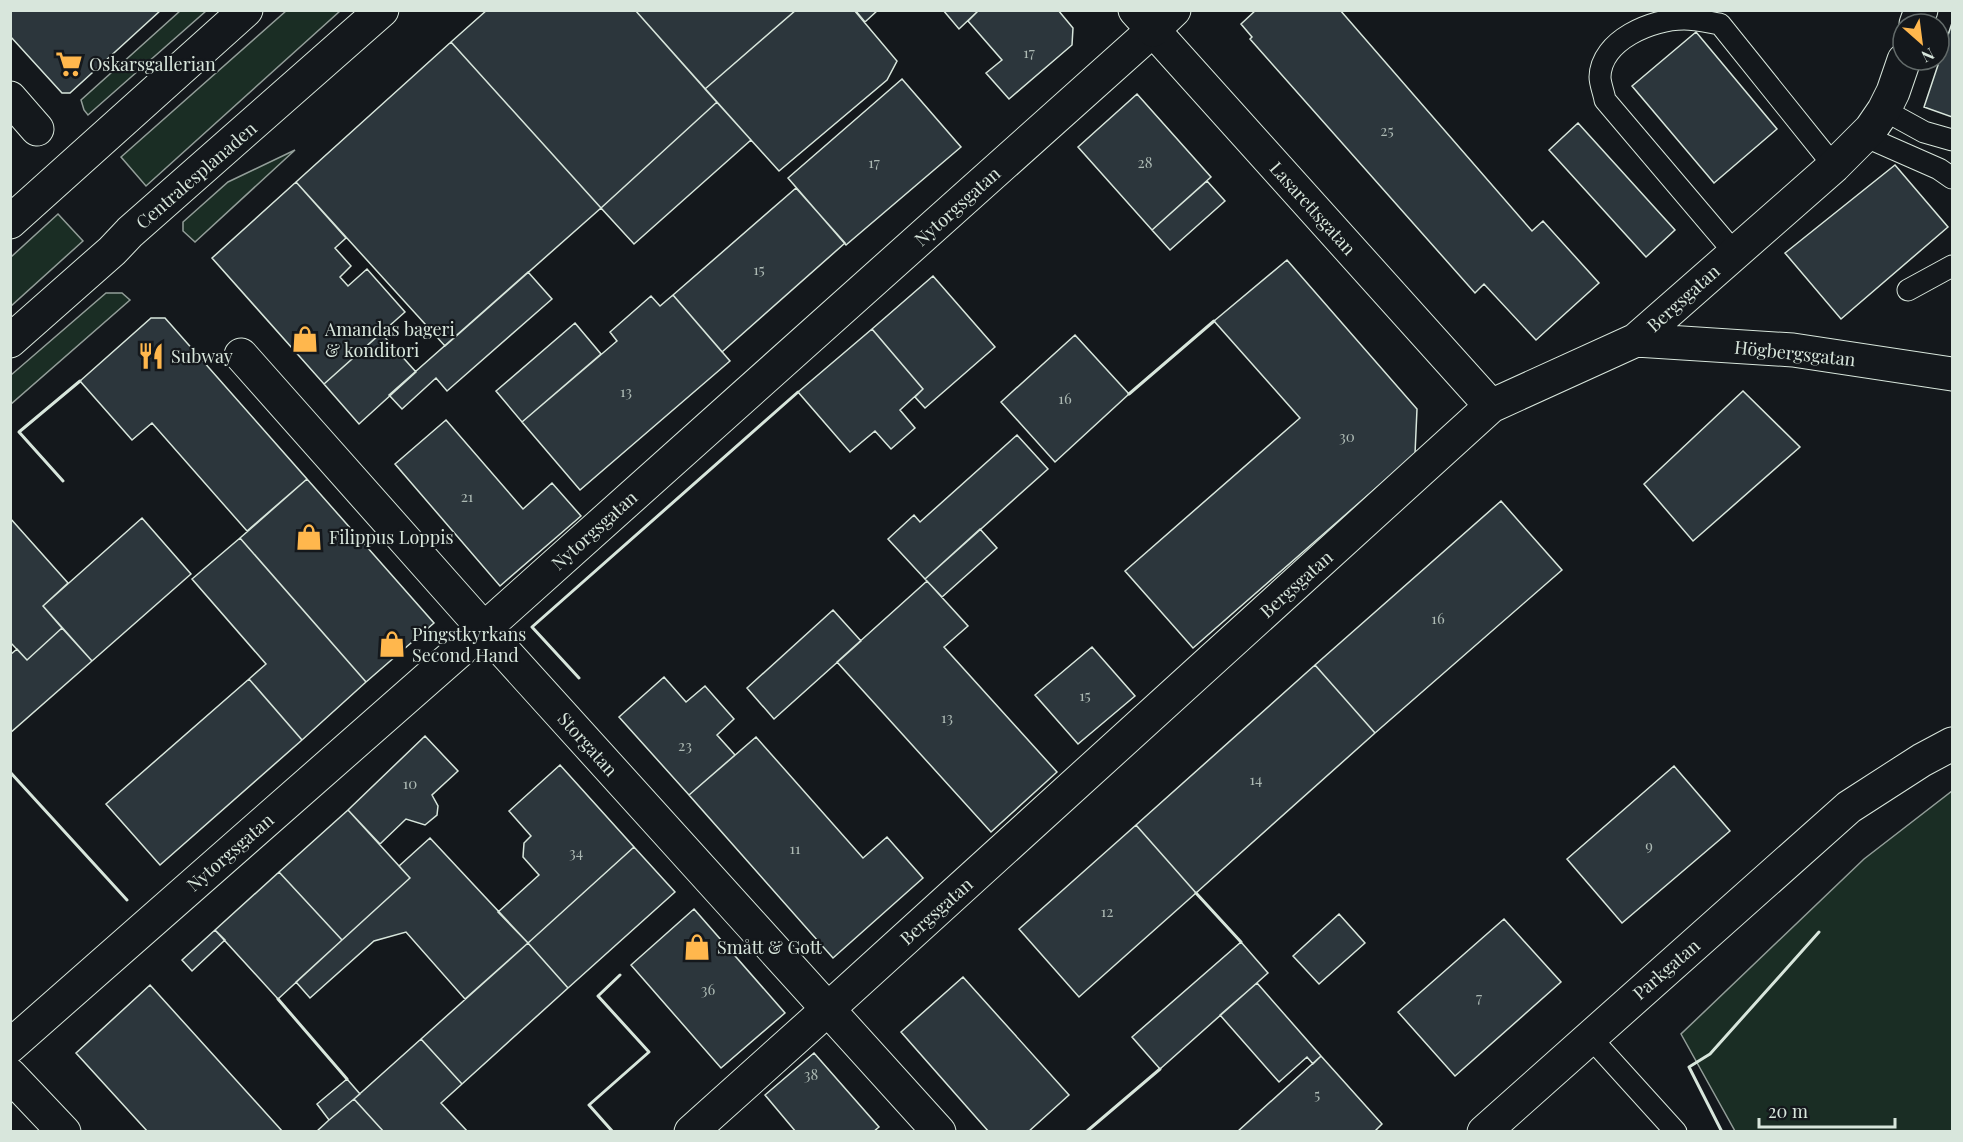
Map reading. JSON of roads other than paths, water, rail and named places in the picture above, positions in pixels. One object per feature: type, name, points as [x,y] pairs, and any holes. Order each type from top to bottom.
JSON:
[{"type":"main road","points":[[10,222],[246,10]]},
{"type":"main road","name":"Centralesplanaden","points":[[10,340],[382,10]]},
{"type":"main road","name":"Lasarettsgatan","points":[[1154,17],[1491,406]]},
{"type":"main road","name":"Nytorgsgatan","points":[[10,1046],[484,629],[1154,17]]},
{"type":"main road","name":"Bergsgatan","points":[[691,1131],[1491,406],[1636,340],[1834,166],[1864,136],[1884,110],[1900,72]]},
{"type":"main road","points":[[10,98],[37,129]]},
{"type":"main road","name":"Högbergsgatan","points":[[1636,340],[1793,350],[1953,374]]},
{"type":"main road","name":"Storgatan","points":[[241,355],[484,629],[939,1131]]},
{"type":"main road","name":"Parkgatan","points":[[1484,1131],[1849,807],[1922,760],[1953,744]]},
{"type":"main road","points":[[10,1075],[64,1131]]},
{"type":"lane","points":[[1734,252],[1605,100],[1600,77],[1606,57],[1625,35],[1652,23],[1684,19],[1720,24],[1834,166]]},
{"type":"lane","points":[[1884,110],[1924,132],[1953,140]]},
{"type":"lane","points":[[1864,136],[1953,178]]},
{"type":"lane","points":[[1908,290],[1953,266]]},
{"type":"lane","points":[[1589,1036],[1676,1131]]},
{"type":"place","name":"Oskarsgallerian","points":[[69,64]]},
{"type":"place","name":"Amandas bageri & konditori","points":[[305,339]]},
{"type":"place","name":"Subway","points":[[151,356]]},
{"type":"place","name":"Filippus Loppis","points":[[309,537]]},
{"type":"place","name":"Pingstkyrkans Second Hand","points":[[392,644]]},
{"type":"place","name":"Smått & Gott","points":[[697,947]]}]
